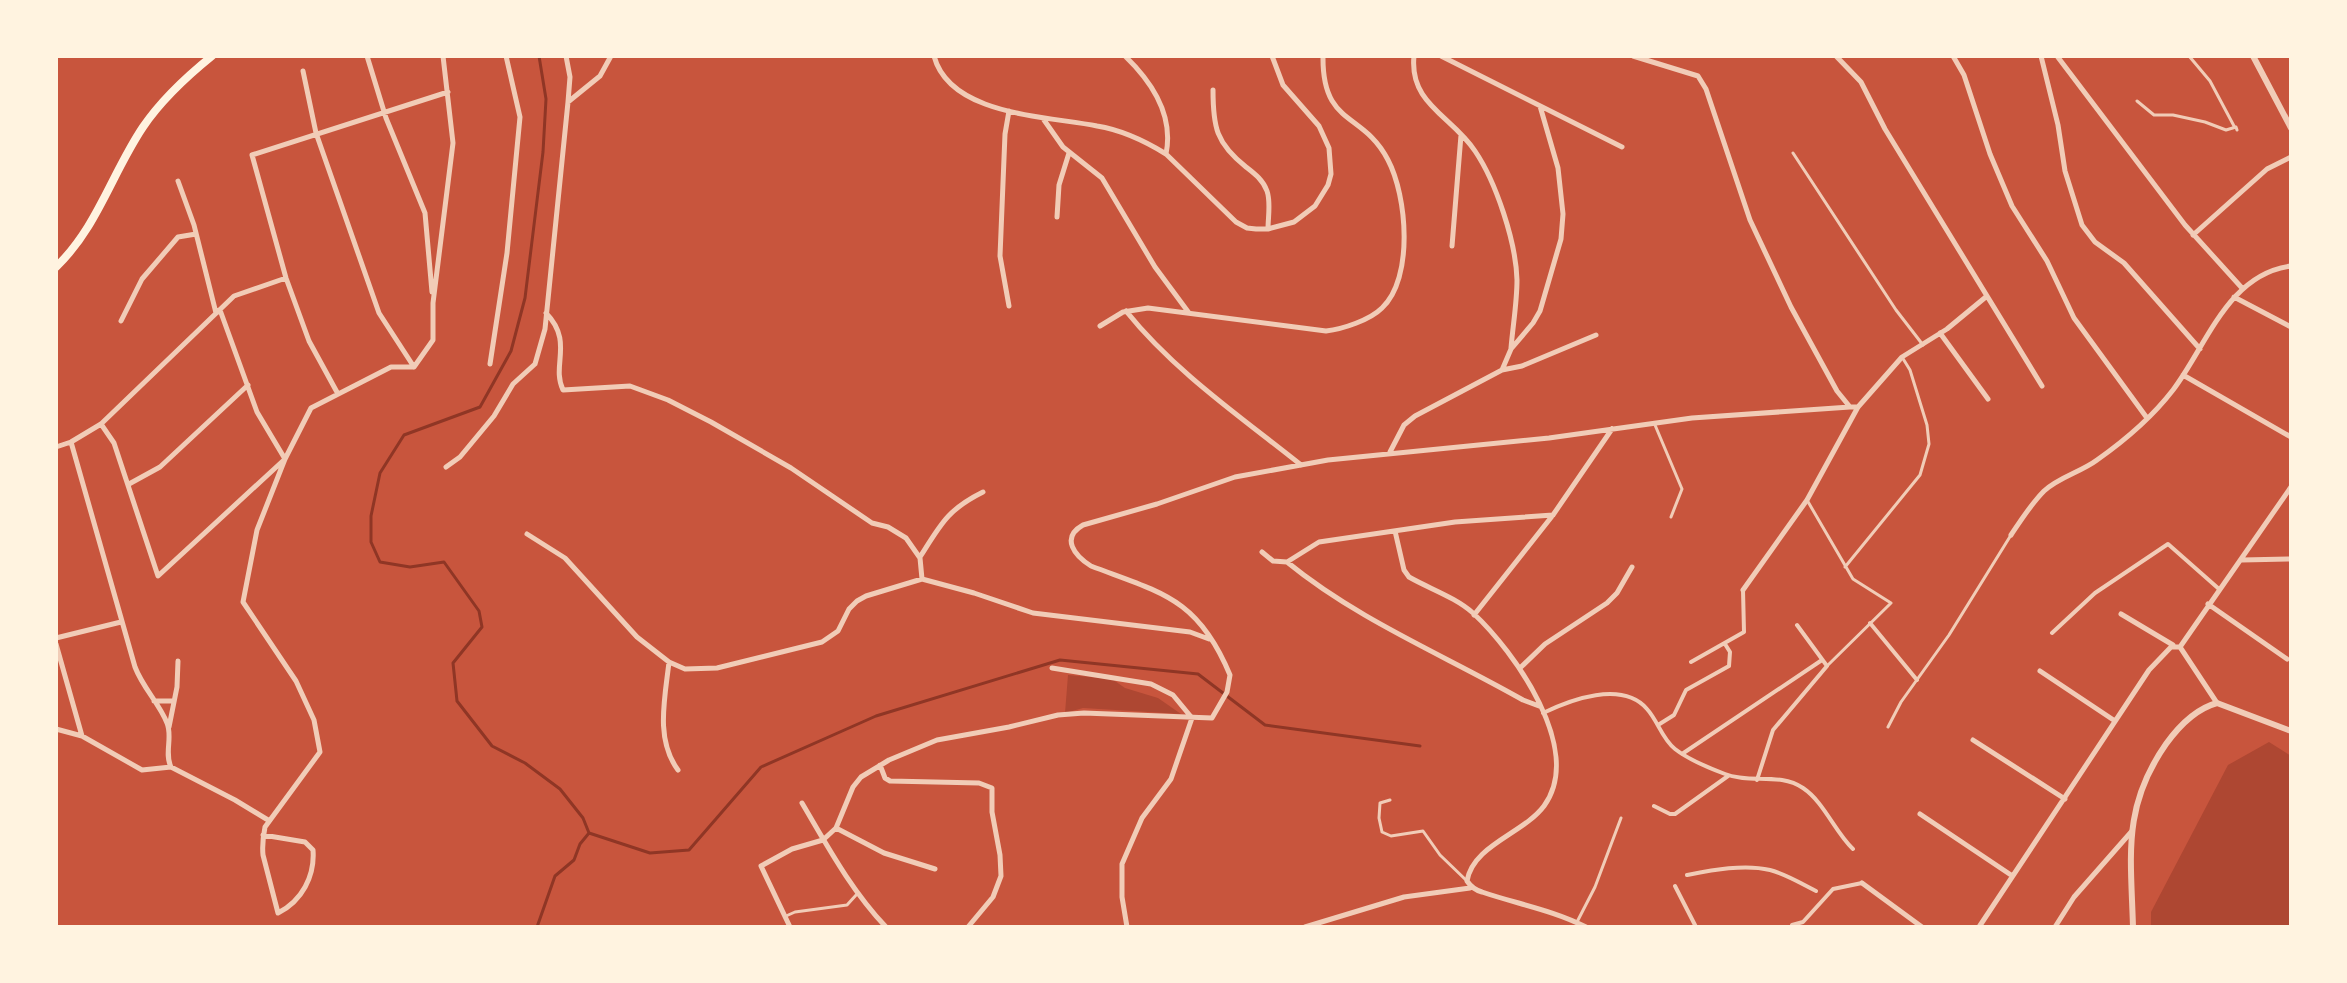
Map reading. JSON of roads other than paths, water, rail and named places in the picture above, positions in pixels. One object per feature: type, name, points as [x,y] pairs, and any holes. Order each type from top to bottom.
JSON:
[{"type":"main road","points":[[56,267],[108,196],[142,129],[171,91],[212,56]]},
{"type":"street","points":[[367,56],[384,112],[425,213],[433,340],[414,367]]},
{"type":"street","points":[[433,303],[453,143],[443,56]]},
{"type":"street","points":[[490,364],[507,253],[520,117],[506,56]]},
{"type":"street","points":[[446,467],[460,457],[494,416],[513,384],[535,364],[545,329],[568,102],[570,77],[566,56]]},
{"type":"street","points":[[568,102],[600,76],[611,56]]},
{"type":"street","points":[[934,56],[940,72],[950,85],[989,105],[1044,119],[1099,126],[1123,133],[1166,154],[1236,222],[1247,228],[1260,229],[1294,222],[1315,206],[1328,185],[1332,161],[1319,126],[1283,85],[1272,56]]},
{"type":"street","points":[[1125,56],[1159,98],[1168,130],[1166,154]]},
{"type":"street","points":[[1100,326],[1126,311],[1148,308],[1301,329],[1334,330],[1383,307],[1399,277],[1405,231],[1391,164],[1371,136],[1333,104],[1324,84],[1323,56]]},
{"type":"street","points":[[1414,56],[1418,89],[1475,150],[1488,176],[1512,248],[1517,282],[1511,349]]},
{"type":"street","points":[[1441,56],[1622,147]]},
{"type":"street","points":[[1633,56],[1698,76],[1706,89],[1750,220],[1791,307],[1837,391],[1854,407]]},
{"type":"street","points":[[1836,56],[1861,82],[1885,129],[2042,386]]},
{"type":"street","points":[[1953,56],[1964,75],[2006,194],[2047,261],[2074,318],[2147,418]]},
{"type":"street","points":[[2041,56],[2058,125],[2065,171],[2082,225],[2095,242],[2124,263],[2200,349]]},
{"type":"street","points":[[2057,56],[2193,235],[2242,288]]},
{"type":"street","points":[[2253,56],[2291,128]]},
{"type":"street","points":[[303,71],[316,133],[379,313],[414,367]]},
{"type":"street","points":[[1213,90],[1215,128],[1222,144],[1260,178],[1266,188],[1269,199],[1268,229]]},
{"type":"street","points":[[338,394],[309,341],[286,278],[252,155],[448,92]]},
{"type":"street","points":[[1502,370],[1511,349],[1540,311],[1561,239],[1561,182],[1540,106]]},
{"type":"street","points":[[1009,111],[1005,134],[1000,256],[1009,306]]},
{"type":"street","points":[[1044,119],[1056,141],[1102,178],[1155,267],[1189,313]]},
{"type":"street","points":[[1452,246],[1461,134]]},
{"type":"street","points":[[1057,217],[1059,185],[1069,153]]},
{"type":"street","points":[[2193,235],[2267,169],[2291,157]]},
{"type":"street","points":[[178,181],[218,312],[257,412],[285,459]]},
{"type":"street","points":[[121,321],[142,279],[178,237],[196,234]]},
{"type":"street","points":[[2011,535],[2046,489],[2096,461],[2147,418],[2173,390],[2242,288],[2262,275],[2291,266]]},
{"type":"street","points":[[56,447],[101,424],[234,296],[286,278]]},
{"type":"street","points":[[1691,662],[1745,630],[1743,590],[1807,500],[1854,407],[1902,357],[1940,333],[1987,296]]},
{"type":"street","points":[[2234,297],[2291,327]]},
{"type":"street","points":[[1126,311],[1169,358],[1302,466]]},
{"type":"street","points":[[546,313],[554,322],[561,340],[559,381],[563,390],[630,386],[668,400],[765,453],[872,523],[888,527],[906,538],[920,558],[922,579]]},
{"type":"street","points":[[1940,333],[1988,399]]},
{"type":"street","points":[[1390,452],[1404,425],[1415,416],[1502,370],[1533,362],[1596,335]]},
{"type":"street","points":[[263,835],[305,842],[313,850],[312,867],[299,900],[278,913],[263,855],[263,835],[268,820],[320,752],[314,720],[296,681],[243,602],[257,530],[285,459],[311,408],[391,367],[414,367]]},
{"type":"street","points":[[2183,375],[2291,437]]},
{"type":"street","points":[[129,484],[160,467],[248,385]]},
{"type":"street","points":[[790,927],[761,866],[792,849],[823,840],[836,828],[853,787],[861,777],[880,765],[937,740],[1058,715],[1084,713],[1212,718],[1227,692],[1230,675],[1210,639],[1197,620],[1172,598],[1080,560],[1071,546],[1073,533],[1083,525],[1235,477],[1328,460],[1549,438],[1692,418],[1854,407]]},
{"type":"street","points":[[101,424],[114,443],[158,576],[285,459]]},
{"type":"street","points":[[1474,615],[1553,515],[1612,428]]},
{"type":"street","points":[[71,442],[139,677],[169,728]]},
{"type":"street","points":[[1979,927],[2154,663],[2177,646],[2291,487]]},
{"type":"street","points":[[920,558],[958,505],[983,492]]},
{"type":"street","points":[[1287,562],[1319,542],[1455,522],[1553,515]]},
{"type":"street","points":[[1395,531],[1404,570],[1409,577],[1452,599],[1474,615],[1500,640],[1520,668],[1542,710],[1554,756],[1554,782],[1550,795],[1533,818],[1471,866],[1467,881],[1471,888]]},
{"type":"street","points":[[527,534],[565,558],[637,637],[669,662],[685,669],[707,670],[822,642],[838,631],[849,609],[857,601],[922,579],[1022,610],[1190,632],[1210,639]]},
{"type":"street","points":[[2052,633],[2095,593],[2168,544],[2219,589]]},
{"type":"street","points":[[1262,552],[1273,561],[1287,562],[1391,629],[1542,710],[1575,698],[1609,695],[1640,703],[1647,708],[1670,744],[1682,754],[1728,776],[1757,780],[1768,777],[1805,789],[1853,849]]},
{"type":"street","points":[[2241,560],[2291,559]]},
{"type":"street","points":[[1520,668],[1545,644],[1607,603],[1617,593],[1632,567]]},
{"type":"street","points":[[2208,604],[2287,659]]},
{"type":"street","points":[[2121,614],[2177,646],[2217,703],[2291,731]]},
{"type":"street","points":[[82,736],[56,641],[121,622]]},
{"type":"street","points":[[1870,623],[1917,680]]},
{"type":"street","points":[[1757,780],[1773,730],[1827,666],[1797,625]]},
{"type":"street","points":[[1657,725],[1674,715],[1686,690],[1729,666],[1730,652],[1725,644]]},
{"type":"street","points":[[1682,754],[1822,660]]},
{"type":"street","points":[[170,765],[169,728],[178,661]]},
{"type":"street","points":[[669,662],[664,741],[668,757],[678,770]]},
{"type":"street","points":[[1052,668],[1151,684],[1173,695],[1192,718]]},
{"type":"street","points":[[2040,671],[2116,722]]},
{"type":"street","points":[[153,701],[174,701]]},
{"type":"street","points":[[2133,927],[2132,831],[2140,788],[2158,756],[2191,716],[2217,703]]},
{"type":"street","points":[[1127,927],[1122,864],[1142,818],[1171,779],[1192,718]]},
{"type":"street","points":[[56,729],[82,736],[142,770],[170,765],[268,820]]},
{"type":"street","points":[[1973,740],[2065,799]]},
{"type":"street","points":[[880,765],[885,778],[890,781],[979,783],[992,788],[992,812],[1002,867],[1000,882],[993,897],[968,927]]},
{"type":"street","points":[[1654,806],[1675,814],[1728,776]]},
{"type":"street","points":[[802,803],[857,894],[886,927]]},
{"type":"street","points":[[1920,814],[2011,875]]},
{"type":"street","points":[[836,828],[898,859],[935,869]]},
{"type":"street","points":[[2055,927],[2074,897],[2132,831]]},
{"type":"street","points":[[1687,875],[1719,869],[1772,870],[1816,891]]},
{"type":"street","points":[[1792,925],[1803,922],[1833,889],[1862,883],[1922,927]]},
{"type":"street","points":[[1675,886],[1696,927]]},
{"type":"street","points":[[1305,927],[1404,897],[1471,888],[1586,927]]},
{"type":"lane","points":[[2137,101],[2154,115],[2173,115],[2226,130],[2236,129],[2210,81],[2189,56]]},
{"type":"lane","points":[[1793,153],[1896,310],[1923,345]]},
{"type":"lane","points":[[1845,567],[1920,475],[1926,454],[1929,433],[1910,370],[1902,357]]},
{"type":"lane","points":[[1655,425],[1682,489],[1671,517]]},
{"type":"lane","points":[[1807,500],[1858,584],[1891,603],[1827,666]]},
{"type":"lane","points":[[1888,727],[1901,702],[1963,613],[2011,535]]},
{"type":"lane","points":[[1390,800],[1382,801],[1379,818],[1382,832],[1386,836],[1423,831],[1440,855],[1467,881]]},
{"type":"lane","points":[[1577,922],[1595,887],[1621,818]]},
{"type":"lane","points":[[785,914],[847,905],[857,894]]},
{"type":"waterway","points":[[537,927],[555,876],[574,860],[580,844],[589,833],[583,818],[560,789],[525,763],[492,746],[457,701],[453,663],[482,627],[479,611],[444,562],[410,567],[380,562],[371,542],[371,516],[380,473],[404,435],[480,407],[511,351],[525,298],[543,152],[546,99],[539,56]]},
{"type":"waterway","points":[[589,833],[650,853],[689,850],[761,767],[876,716],[1060,660],[1198,674],[1265,725],[1420,746]]}]
